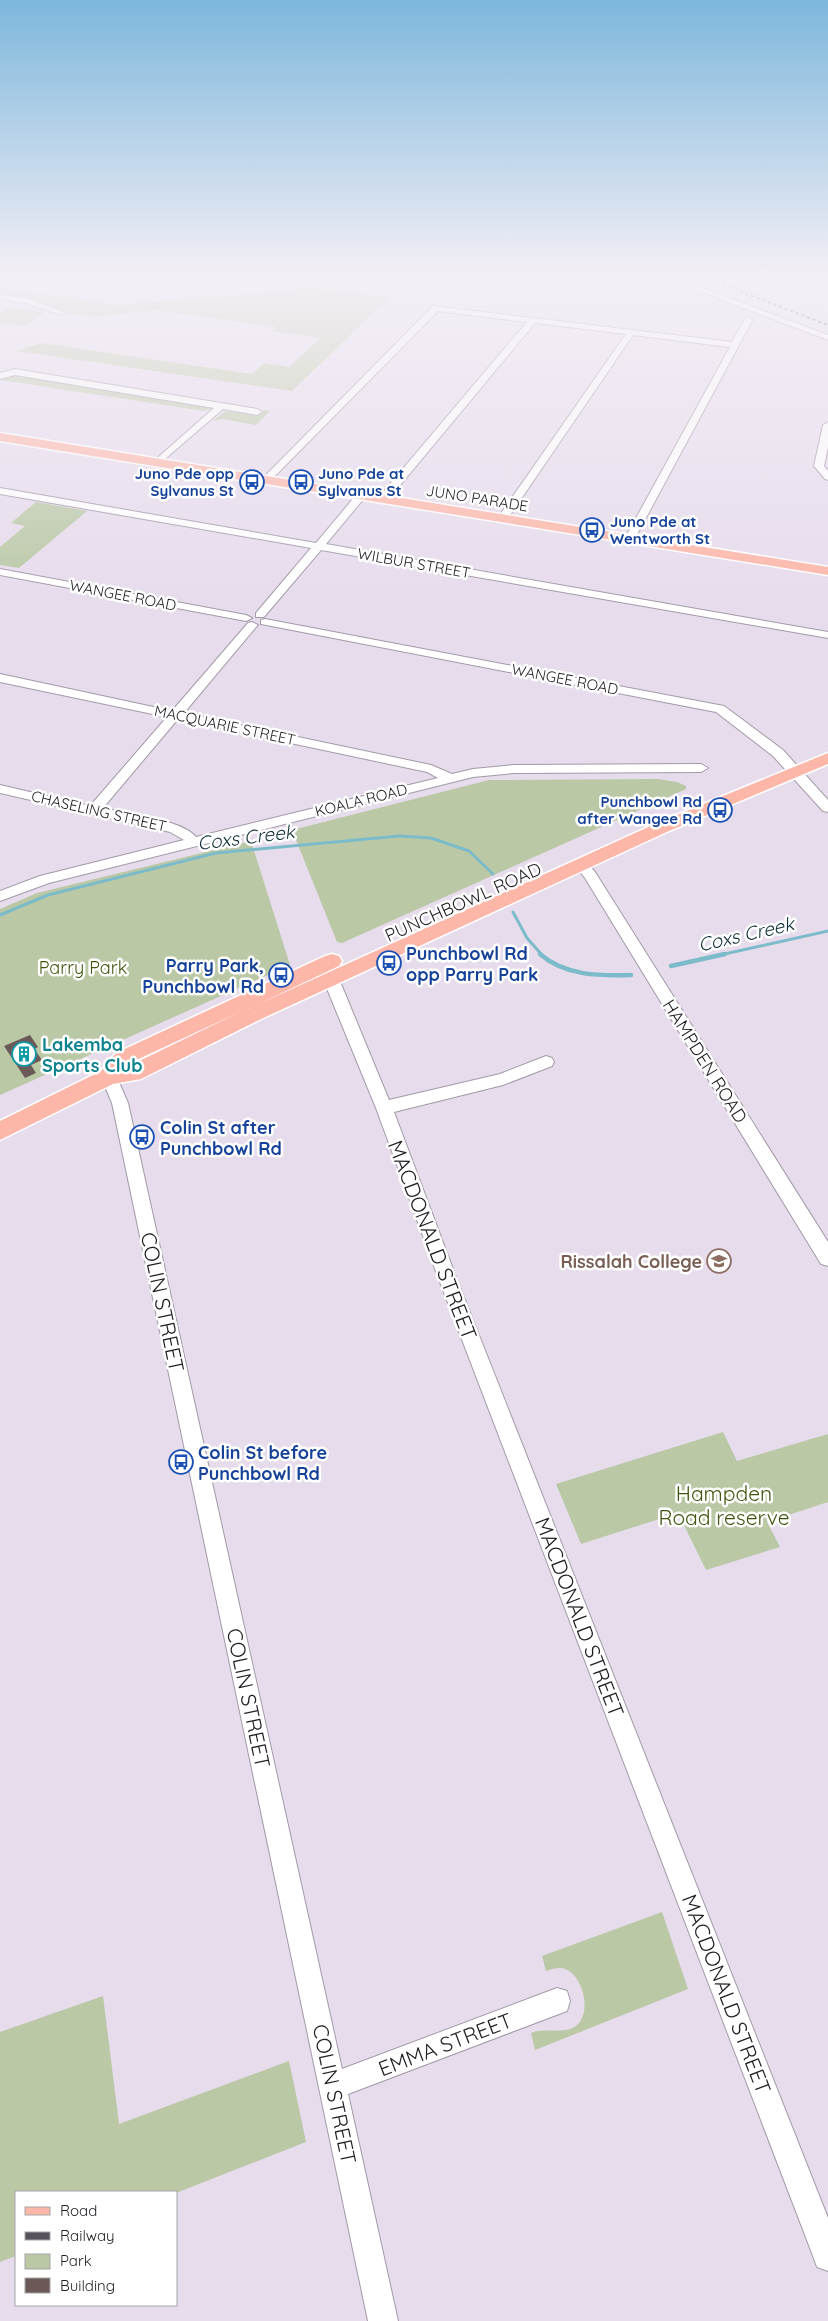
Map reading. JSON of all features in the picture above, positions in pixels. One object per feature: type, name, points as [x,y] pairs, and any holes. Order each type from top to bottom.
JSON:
[{"type":"main road","name":"JUNO PARADE","points":[[0,433],[31,441]]},
{"type":"main road","name":"JUNO PARADE","points":[[0,437],[828,571]]},
{"type":"main road","name":"PUNCHBOWL ROAD","points":[[0,1131],[109,1077],[133,1073],[331,979],[710,806],[791,766],[828,744]]},
{"type":"main road","name":"PUNCHBOWL ROAD","points":[[109,1077],[123,1058],[677,805],[791,766],[828,758]]},
{"type":"street","points":[[75,382],[257,412]]},
{"type":"street","points":[[266,480],[363,382]]},
{"type":"street","points":[[383,499],[481,382]]},
{"type":"street","points":[[502,519],[596,382]]},
{"type":"street","points":[[629,540],[715,382]]},
{"type":"street","points":[[125,400],[211,414]]},
{"type":"street","points":[[158,462],[220,407]]},
{"type":"street","points":[[828,425],[819,466],[828,478]]},
{"type":"street","name":"WILBUR STREET","points":[[0,491],[828,634]]},
{"type":"street","points":[[94,810],[175,715],[249,622],[263,619],[318,546],[361,496]]},
{"type":"street","name":"WANGEE ROAD","points":[[0,572],[249,622]]},
{"type":"street","name":"WANGEE ROAD","points":[[263,619],[709,706],[733,717],[791,766],[828,808]]},
{"type":"street","name":"MACQUARIE STREET","points":[[0,678],[431,769],[449,778]]},
{"type":"street","name":"KOALA ROAD","points":[[0,896],[45,879],[449,778],[486,771],[701,768]]},
{"type":"street","name":"CHASELING STREET","points":[[0,788],[174,829],[187,835],[193,842]]},
{"type":"street","name":"HAMPDEN ROAD","points":[[581,864],[590,875],[828,1258]]},
{"type":"street","name":"MACDONALD STREET","points":[[331,979],[384,1108],[446,1277],[828,2256]]},
{"type":"street","points":[[384,1108],[503,1079],[546,1062]]},
{"type":"street","name":"COLIN STREET","points":[[109,1077],[120,1104],[383,2321]]},
{"type":"street","name":"EMMA STREET","points":[[333,2086],[557,2002]]},
{"type":"green space","points":[[16,382],[63,382],[210,407],[212,409],[204,411]]},
{"type":"green space","points":[[232,382],[301,382],[292,391]]},
{"type":"green space","points":[[264,410],[270,411],[256,425],[222,419],[213,421],[225,411],[259,415]]},
{"type":"green space","points":[[36,502],[87,511],[19,568],[0,565],[0,547],[25,526],[11,523]]},
{"type":"green space","points":[[658,779],[677,782],[686,786],[686,789],[342,943],[337,942],[292,830],[489,780]]},
{"type":"green space","name":"Parry Park","points":[[251,841],[290,965],[0,1095],[0,909],[37,893]]},
{"type":"green space","name":"Hampden Road reserve","points":[[723,1432],[737,1461],[828,1434],[828,1502],[767,1522],[780,1547],[706,1570],[678,1513],[581,1544],[556,1484]]},
{"type":"green space","points":[[662,1912],[688,1989],[535,2050],[531,2033],[571,2029],[581,2020],[585,2003],[580,1984],[575,1976],[561,1968],[546,1971],[542,1956]]},
{"type":"green space","points":[[103,1996],[119,2124],[289,2061],[306,2142],[178,2192],[15,2191],[15,2256],[0,2262],[0,2032]]},
{"type":"building","name":"Lakemba Sports Club","points":[[30,1035],[38,1047],[34,1049],[42,1060],[31,1065],[36,1073],[25,1078],[4,1046]]},
{"type":"waterway","name":"Coxs Creek","points":[[0,915],[48,895],[216,853],[399,836],[431,838],[469,851],[493,874]]},
{"type":"waterway","name":"Coxs Creek","points":[[513,912],[527,938],[542,955]]},
{"type":"waterway","name":"Coxs Creek","points":[[720,955],[828,931]]},
{"type":"waterway","name":"Coxs Creek","points":[[540,954],[560,967],[572,971],[595,975],[631,975]]},
{"type":"waterway","name":"Coxs Creek","points":[[671,966],[725,954]]},
{"type":"place","name":"Juno Pde opp Sylvanus St","points":[[252,482]]},
{"type":"place","name":"Juno Pde at Sylvanus St","points":[[301,482]]},
{"type":"place","name":"Juno Pde at Wentworth St","points":[[592,530]]},
{"type":"place","name":"Punchbowl Rd after Wangee Rd","points":[[720,810]]},
{"type":"place","name":"Punchbowl Rd opp Parry Park","points":[[389,963]]},
{"type":"place","name":"Parry Park, Punchbowl Rd","points":[[281,975]]},
{"type":"place","name":"Lakemba Sports Club","points":[[24,1054]]},
{"type":"place","name":"Colin St after Punchbowl Rd","points":[[142,1137]]},
{"type":"place","name":"Rissalah College","points":[[719,1261]]},
{"type":"place","name":"Colin St before Punchbowl Rd","points":[[181,1462]]}]
